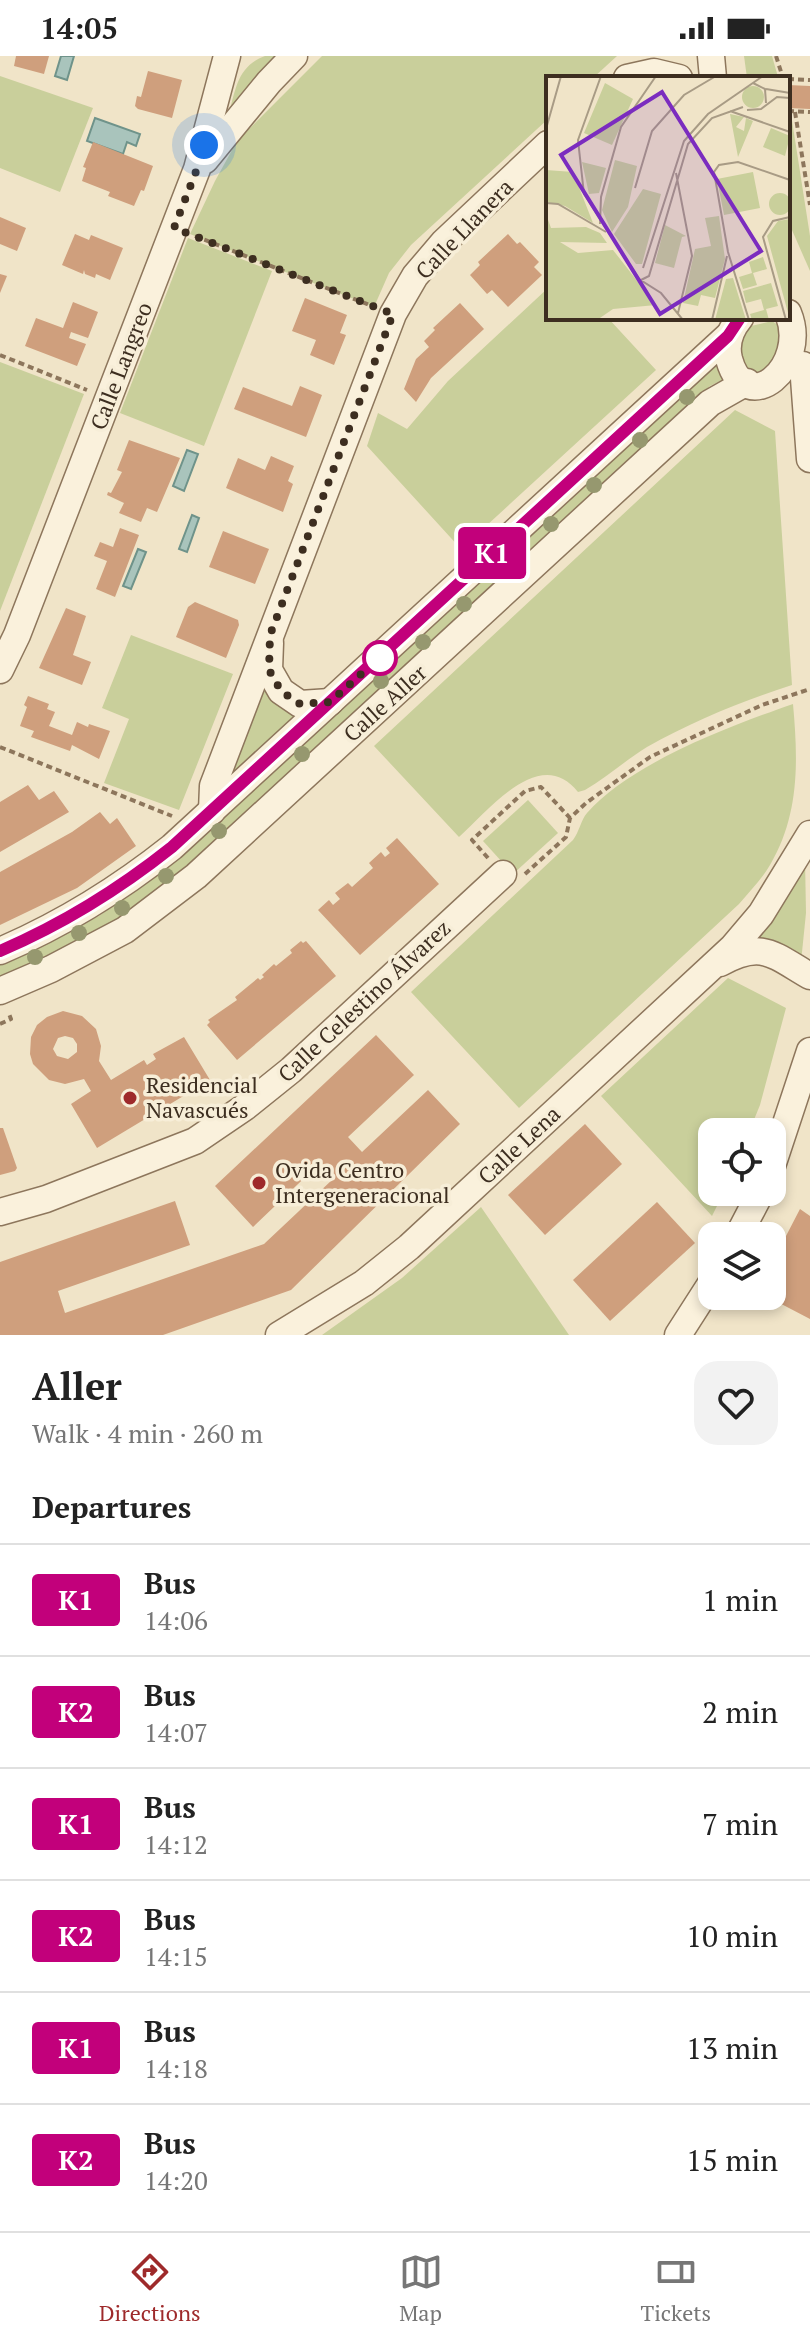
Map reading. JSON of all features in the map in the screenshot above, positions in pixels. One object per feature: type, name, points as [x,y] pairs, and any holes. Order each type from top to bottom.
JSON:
[{"type":"street","points":[[225,64],[246,56]]},
{"type":"street","points":[[197,169],[294,56]]},
{"type":"street","points":[[621,76],[645,56]]},
{"type":"street","points":[[711,56],[713,76]]},
{"type":"street","name":"Calle Langreo","points":[[0,670],[17,635],[197,169],[225,64]]},
{"type":"street","points":[[636,76],[654,72],[671,76]]},
{"type":"street","name":"Calle Llanera","points":[[212,811],[213,786],[393,314],[415,276],[444,242],[546,146]]},
{"type":"street","points":[[793,318],[806,337],[807,351],[803,365],[810,459]]},
{"type":"street","points":[[734,327],[727,350],[730,364],[747,382],[761,387],[774,386],[791,379],[803,365]]},
{"type":"street","name":"Calle Aller","points":[[0,951],[100,901],[172,847],[734,327]]},
{"type":"street","name":"Calle Aller","points":[[0,991],[51,969],[125,930],[196,876],[710,403],[747,382]]},
{"type":"street","points":[[774,386],[808,425]]},
{"type":"street","name":"Calle Llanera","points":[[270,635],[269,670],[281,691],[300,704],[330,702]]},
{"type":"street","name":"Calle Lena","points":[[279,1335],[353,1290],[409,1247],[710,968],[761,914],[810,834]]},
{"type":"street","name":"Calle Celestino Álvarez","points":[[0,1212],[46,1199],[195,1141],[291,1070],[503,874]]},
{"type":"street","name":"Calle Lena","points":[[710,968],[742,951],[754,951],[766,952],[810,976]]},
{"type":"street","points":[[786,1124],[810,1051]]},
{"type":"street","points":[[678,1335],[698,1304]]},
{"type":"path","points":[[776,56],[784,76]]},
{"type":"path","points":[[790,78],[810,80]]},
{"type":"path","points":[[790,111],[810,112]]},
{"type":"path","points":[[795,112],[810,205]]},
{"type":"path","points":[[174,228],[393,314]]},
{"type":"path","points":[[0,355],[108,398]]},
{"type":"path","points":[[570,818],[541,787],[525,791],[472,840],[514,885],[566,837],[570,818],[611,782],[650,757],[762,705],[810,689]]},
{"type":"path","points":[[0,747],[180,819]]},
{"type":"green space","points":[[265,56],[284,56],[229,113],[244,72]]},
{"type":"green space","points":[[322,56],[617,56],[595,76],[546,76],[546,121],[411,245],[389,273],[374,307],[190,234],[237,141]]},
{"type":"green space","points":[[744,56],[772,56],[778,76],[747,76]]},
{"type":"green space","points":[[0,76],[93,108],[60,192],[0,168]]},
{"type":"green space","points":[[790,114],[810,236],[810,271],[790,226]]},
{"type":"green space","points":[[188,238],[272,271],[204,446],[120,413]]},
{"type":"green space","points":[[546,290],[546,320],[610,320],[656,370],[461,549],[367,446],[378,413],[407,429],[448,381]]},
{"type":"green space","points":[[772,321],[790,333],[762,377],[743,365],[739,344],[751,326]]},
{"type":"green space","points":[[718,360],[726,378],[710,386],[187,869],[108,926],[0,978],[0,965],[99,916],[180,856]]},
{"type":"green space","points":[[0,362],[84,394],[0,611]]},
{"type":"green space","points":[[735,410],[775,431],[792,685],[718,712],[664,738],[585,790],[578,792],[563,779],[548,775],[532,778],[500,798],[459,837],[374,746]]},
{"type":"green space","points":[[131,635],[233,674],[179,810],[104,783],[129,719],[102,708]]},
{"type":"green space","points":[[263,676],[299,713],[224,785]]},
{"type":"green space","points":[[793,704],[796,766],[792,806],[780,846],[767,870],[739,904],[519,1108],[411,992],[573,840],[585,816],[606,795],[655,762],[683,748]]},
{"type":"green space","points":[[528,800],[558,833],[513,874],[483,841]]},
{"type":"green space","points":[[805,859],[806,913],[801,962],[746,939]]},
{"type":"green space","points":[[728,978],[786,1008],[755,1118],[698,1118],[698,1201],[601,1096]]},
{"type":"green space","points":[[703,1206],[717,1206],[712,1216]]},
{"type":"green space","points":[[481,1207],[569,1335],[322,1335],[402,1278]]},
{"type":"water","points":[[61,56],[74,56],[67,80],[55,76]]},
{"type":"water","points":[[95,118],[140,134],[136,146],[127,142],[123,154],[87,141]]},
{"type":"water","points":[[187,450],[198,454],[184,491],[173,486]]},
{"type":"water","points":[[192,515],[199,518],[187,552],[179,549]]},
{"type":"water","points":[[138,549],[146,552],[131,589],[123,586]]},
{"type":"building","points":[[16,56],[49,56],[44,74],[14,66]]},
{"type":"building","points":[[148,71],[182,80],[172,118],[135,106],[137,96],[141,97]]},
{"type":"building","points":[[790,85],[810,86],[810,109],[790,108]]},
{"type":"building","points":[[93,142],[153,166],[144,191],[141,190],[134,206],[82,181],[86,168],[83,167]]},
{"type":"building","points":[[0,217],[26,228],[17,251],[0,244]]},
{"type":"building","points":[[75,234],[89,240],[91,235],[123,248],[110,280],[96,274],[95,278],[85,274],[84,270],[83,274],[62,265]]},
{"type":"building","points":[[508,234],[539,262],[534,267],[542,275],[508,307],[492,290],[487,294],[470,275],[480,265],[478,262]]},
{"type":"building","points":[[0,274],[7,276],[0,293]]},
{"type":"building","points":[[305,298],[347,315],[340,333],[346,335],[334,365],[310,355],[316,340],[292,331]]},
{"type":"building","points":[[73,302],[98,312],[88,338],[71,332],[69,338],[86,344],[77,366],[25,346],[36,318],[63,328]]},
{"type":"building","points":[[460,303],[484,329],[431,378],[416,402],[404,389],[416,359],[429,347],[424,341],[435,330],[433,328]]},
{"type":"building","points":[[300,386],[322,395],[306,437],[234,409],[243,387],[292,406]]},
{"type":"building","points":[[129,440],[180,458],[157,512],[147,508],[141,522],[119,513],[124,503],[107,495],[122,472],[117,470]]},
{"type":"building","points":[[271,456],[294,466],[288,481],[293,484],[283,512],[226,488],[238,458],[265,470]]},
{"type":"building","points":[[120,528],[139,535],[115,597],[96,589],[107,561],[94,556],[100,542],[113,547]]},
{"type":"building","points":[[223,531],[269,549],[255,584],[209,567]]},
{"type":"building","points":[[195,602],[238,620],[239,625],[226,658],[176,637],[188,607]]},
{"type":"building","points":[[66,608],[86,616],[73,655],[91,662],[82,685],[39,668]]},
{"type":"building","points":[[28,696],[49,704],[47,709],[55,712],[49,726],[72,735],[77,722],[110,731],[99,759],[72,745],[70,751],[31,737],[34,731],[20,726]]},
{"type":"building","points":[[28,785],[39,800],[54,791],[69,812],[0,852],[0,802]]},
{"type":"building","points":[[100,812],[110,824],[117,818],[136,846],[77,888],[0,925],[0,872],[72,832]]},
{"type":"building","points":[[397,838],[439,884],[360,955],[318,910],[329,900],[333,905],[340,899],[335,893],[348,883],[352,887],[373,868],[369,863],[381,852],[385,857],[390,853],[386,848]]},
{"type":"building","points":[[301,941],[306,941],[336,976],[237,1060],[207,1025],[208,1020],[237,1000],[235,997],[258,978],[264,977],[262,975],[292,953],[290,950]]},
{"type":"building","name":"Residencial Navascués","points":[[63,1011],[82,1016],[96,1029],[101,1046],[99,1061],[111,1080],[144,1060],[147,1065],[156,1059],[153,1054],[184,1037],[210,1080],[97,1148],[71,1104],[91,1091],[84,1079],[65,1084],[49,1080],[33,1064],[31,1037],[37,1025]],"holes":[[[58,1038],[73,1038],[77,1052],[68,1059],[57,1056],[53,1049]]]},
{"type":"building","name":"Ovida Centro Intergeneracional","points":[[376,1035],[414,1075],[348,1137],[362,1152],[428,1090],[460,1124],[291,1290],[163,1335],[0,1335],[0,1262],[175,1201],[190,1245],[58,1291],[65,1313],[264,1244],[333,1179],[319,1164],[253,1227],[215,1186]]},
{"type":"building","points":[[585,1124],[622,1164],[545,1235],[508,1195]]},
{"type":"building","points":[[0,1128],[3,1128],[17,1168],[0,1175]]},
{"type":"building","points":[[657,1202],[695,1243],[610,1321],[573,1280]]},
{"type":"building","points":[[800,1209],[810,1216],[810,1319],[786,1306],[786,1236]]},
{"type":"bus line","name":"K1","points":[[0,951],[100,901],[172,847],[728,336],[738,320]]},
{"type":"place","name":"Residencial Navascués","points":[[130,1098]]},
{"type":"place","name":"Ovida Centro Intergeneracional","points":[[259,1183]]},
{"type":"route","points":[[204,145],[174,228],[393,314],[270,635],[269,670],[281,691],[300,704],[330,702],[388,650],[380,658]]}]
